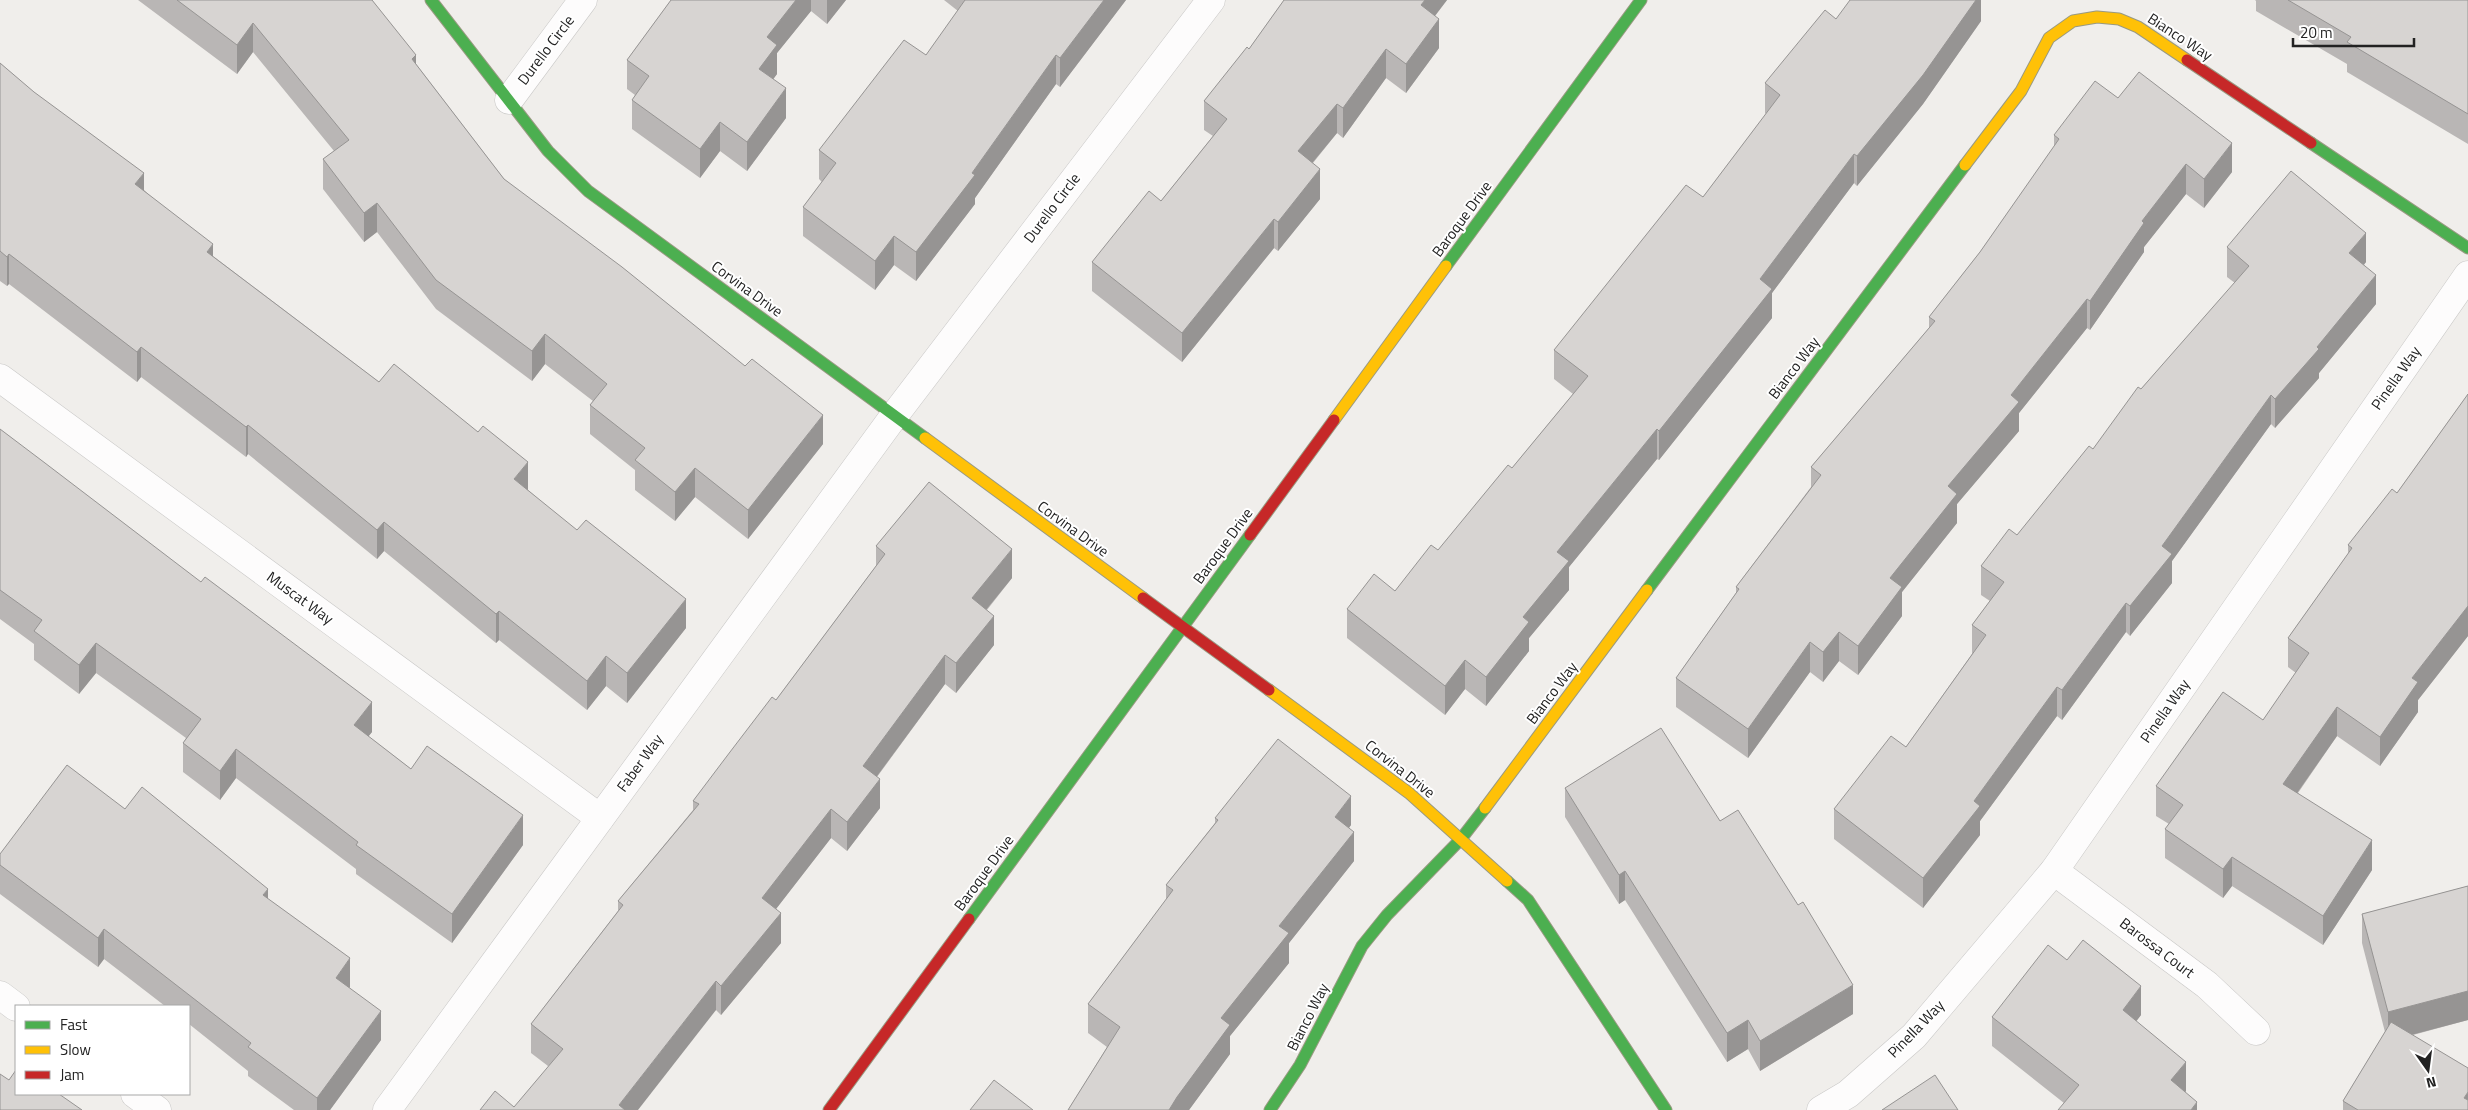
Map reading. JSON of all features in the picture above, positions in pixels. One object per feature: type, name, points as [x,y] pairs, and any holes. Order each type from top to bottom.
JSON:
[{"type":"street","name":"Corvina Drive","points":[[431,0],[548,151],[588,191],[1409,793],[1462,839],[1528,900],[1666,1110]]},
{"type":"street","name":"Durello Circle","points":[[509,100],[583,0]]},
{"type":"street","name":"Durello Circle","points":[[894,416],[1211,0]]},
{"type":"street","name":"Baroque Drive","points":[[829,1110],[1641,0]]},
{"type":"street","name":"Bianco Way","points":[[1270,1110],[1300,1065],[1330,1004],[1362,946],[1387,915],[1462,839],[2021,91],[2049,38],[2073,21],[2097,17],[2119,19],[2138,27],[2468,248]]},
{"type":"street","name":"Pinella Way","points":[[1821,1110],[1848,1094],[1914,1036],[2054,871],[2468,275]]},
{"type":"street","name":"Muscat Way","points":[[0,378],[600,818]]},
{"type":"street","name":"Faber Way","points":[[387,1110],[894,416]]},
{"type":"street","name":"Barossa Court","points":[[2054,871],[2207,985],[2256,1031]]},
{"type":"street","points":[[0,995],[15,1006]]},
{"type":"street","points":[[136,1095],[157,1110]]},
{"type":"building","points":[[177,0],[372,0],[416,55],[412,59],[504,179],[622,267],[745,366],[752,359],[823,415],[748,510],[695,468],[675,492],[635,460],[645,448],[590,405],[607,384],[545,334],[532,351],[436,280],[377,203],[364,213],[323,159],[349,140],[253,23],[237,45]]},
{"type":"building","points":[[671,0],[796,0],[767,37],[777,45],[759,69],[786,88],[747,142],[720,122],[700,149],[632,100],[649,76],[627,60]]},
{"type":"building","points":[[965,0],[1104,0],[1060,58],[1056,55],[972,173],[975,175],[916,252],[894,236],[875,261],[803,207],[836,163],[819,150],[904,40],[926,55]]},
{"type":"building","points":[[1284,0],[1425,0],[1421,5],[1439,19],[1406,64],[1386,49],[1343,108],[1337,104],[1298,151],[1320,169],[1278,222],[1274,219],[1182,333],[1092,262],[1149,191],[1161,201],[1227,119],[1204,101],[1247,47],[1249,49]]},
{"type":"building","points":[[1850,0],[1976,0],[1923,75],[1857,156],[1854,154],[1760,279],[1772,289],[1659,431],[1657,429],[1557,552],[1569,561],[1523,617],[1529,622],[1486,677],[1465,660],[1445,686],[1347,609],[1374,574],[1395,591],[1431,545],[1438,550],[1508,465],[1512,468],[1588,376],[1554,350],[1686,185],[1703,197],[1780,95],[1765,83],[1825,10],[1836,19]]},
{"type":"building","points":[[2288,0],[2468,0],[2468,114],[2347,42],[2351,37]]},
{"type":"building","points":[[0,63],[34,92],[144,173],[135,184],[213,244],[207,252],[379,382],[394,364],[478,432],[483,426],[528,462],[514,479],[577,530],[586,520],[686,599],[627,673],[606,656],[587,681],[499,611],[496,614],[384,522],[377,530],[248,425],[246,427],[141,347],[137,352],[9,254],[7,257],[0,251]]},
{"type":"building","points":[[2139,72],[2232,143],[2204,179],[2186,164],[2142,221],[2144,223],[2090,301],[2087,299],[2011,395],[2019,402],[1948,486],[1957,494],[1890,578],[1902,587],[1858,646],[1839,632],[1823,652],[1810,642],[1748,729],[1676,678],[1739,589],[1736,587],[1821,475],[1811,467],[1935,321],[1929,317],[1980,252],[2059,139],[2054,135],[2095,81],[2118,98]]},
{"type":"building","points":[[2291,171],[2366,233],[2349,253],[2376,275],[2317,347],[2319,349],[2275,399],[2271,395],[2162,546],[2172,554],[2130,606],[2126,603],[2062,690],[2057,687],[1974,801],[1980,806],[1923,878],[1834,809],[1891,736],[1906,747],[1986,635],[1972,625],[2004,582],[1981,566],[2009,529],[2017,535],[2089,446],[2093,449],[2138,387],[2141,389],[2249,266],[2227,247]]},
{"type":"building","points":[[2468,394],[2468,606],[2412,678],[2418,682],[2380,737],[2337,707],[2283,784],[2372,840],[2323,916],[2232,857],[2223,869],[2165,829],[2183,805],[2156,786],[2223,692],[2263,720],[2309,653],[2288,638],[2352,548],[2348,545],[2392,489],[2397,493]]},
{"type":"building","points":[[0,429],[201,582],[205,577],[372,702],[354,725],[411,769],[427,746],[523,815],[452,914],[356,845],[358,842],[236,749],[220,771],[183,743],[201,719],[96,643],[79,665],[34,631],[42,620],[0,590]]},
{"type":"building","points":[[929,482],[1012,549],[972,598],[994,616],[956,663],[945,655],[863,766],[880,779],[847,822],[831,809],[762,898],[781,913],[721,986],[716,981],[619,1105],[625,1110],[480,1110],[495,1091],[514,1107],[563,1049],[531,1024],[623,905],[618,901],[699,804],[693,801],[772,697],[776,700],[885,554],[876,546]]},
{"type":"building","points":[[1661,728],[1720,821],[1738,810],[1798,905],[1803,902],[1853,985],[1760,1041],[1748,1020],[1727,1033],[1625,871],[1619,875],[1565,788]]},
{"type":"building","points":[[1278,739],[1351,796],[1335,817],[1354,832],[1279,926],[1289,933],[1221,1018],[1230,1025],[1169,1110],[1068,1110],[1120,1027],[1088,1004],[1173,890],[1166,885],[1218,820],[1215,818]]},
{"type":"building","points":[[67,765],[125,809],[142,787],[268,889],[263,895],[350,958],[336,978],[381,1011],[317,1098],[248,1047],[251,1043],[104,929],[98,938],[0,865],[0,854]]},
{"type":"building","points":[[2468,886],[2468,991],[2388,1012],[2362,914]]},
{"type":"building","points":[[2083,940],[2141,986],[2123,1010],[2186,1062],[2171,1080],[2197,1102],[2191,1110],[2058,1110],[2079,1085],[1992,1017],[2048,945],[2067,960]]},
{"type":"building","points":[[2391,1022],[2468,1068],[2468,1092],[2464,1098],[2468,1100],[2468,1110],[2358,1110],[2343,1101]]},
{"type":"building","points":[[15,1071],[15,1095],[60,1095],[82,1110],[0,1110],[0,1074],[9,1080]]},
{"type":"building","points":[[1935,1075],[1958,1110],[1882,1110]]},
{"type":"building","points":[[994,1080],[1033,1110],[970,1110]]},
{"type":"traffic: fast","points":[[431,0],[548,151],[588,191],[925,438]]},
{"type":"traffic: fast","points":[[1446,266],[1641,0]]},
{"type":"traffic: fast","points":[[2311,143],[2468,248]]},
{"type":"traffic: fast","points":[[1647,590],[1965,165]]},
{"type":"traffic: fast","points":[[969,919],[1250,535]]},
{"type":"traffic: fast","points":[[1270,1110],[1300,1065],[1362,946],[1387,915],[1461,839],[1485,808]]},
{"type":"traffic: fast","points":[[1507,881],[1528,900],[1666,1110]]},
{"type":"traffic: slow","points":[[1965,165],[2021,91],[2049,38],[2073,21],[2097,17],[2119,19],[2138,27],[2187,60]]},
{"type":"traffic: slow","points":[[1334,420],[1446,266]]},
{"type":"traffic: slow","points":[[925,438],[1143,598]]},
{"type":"traffic: slow","points":[[1485,808],[1647,590]]},
{"type":"traffic: slow","points":[[1269,690],[1409,793],[1507,881]]},
{"type":"traffic: jam","points":[[2187,60],[2311,143]]},
{"type":"traffic: jam","points":[[1250,535],[1334,420]]},
{"type":"traffic: jam","points":[[1143,598],[1269,690]]},
{"type":"traffic: jam","points":[[829,1110],[969,919]]}]
